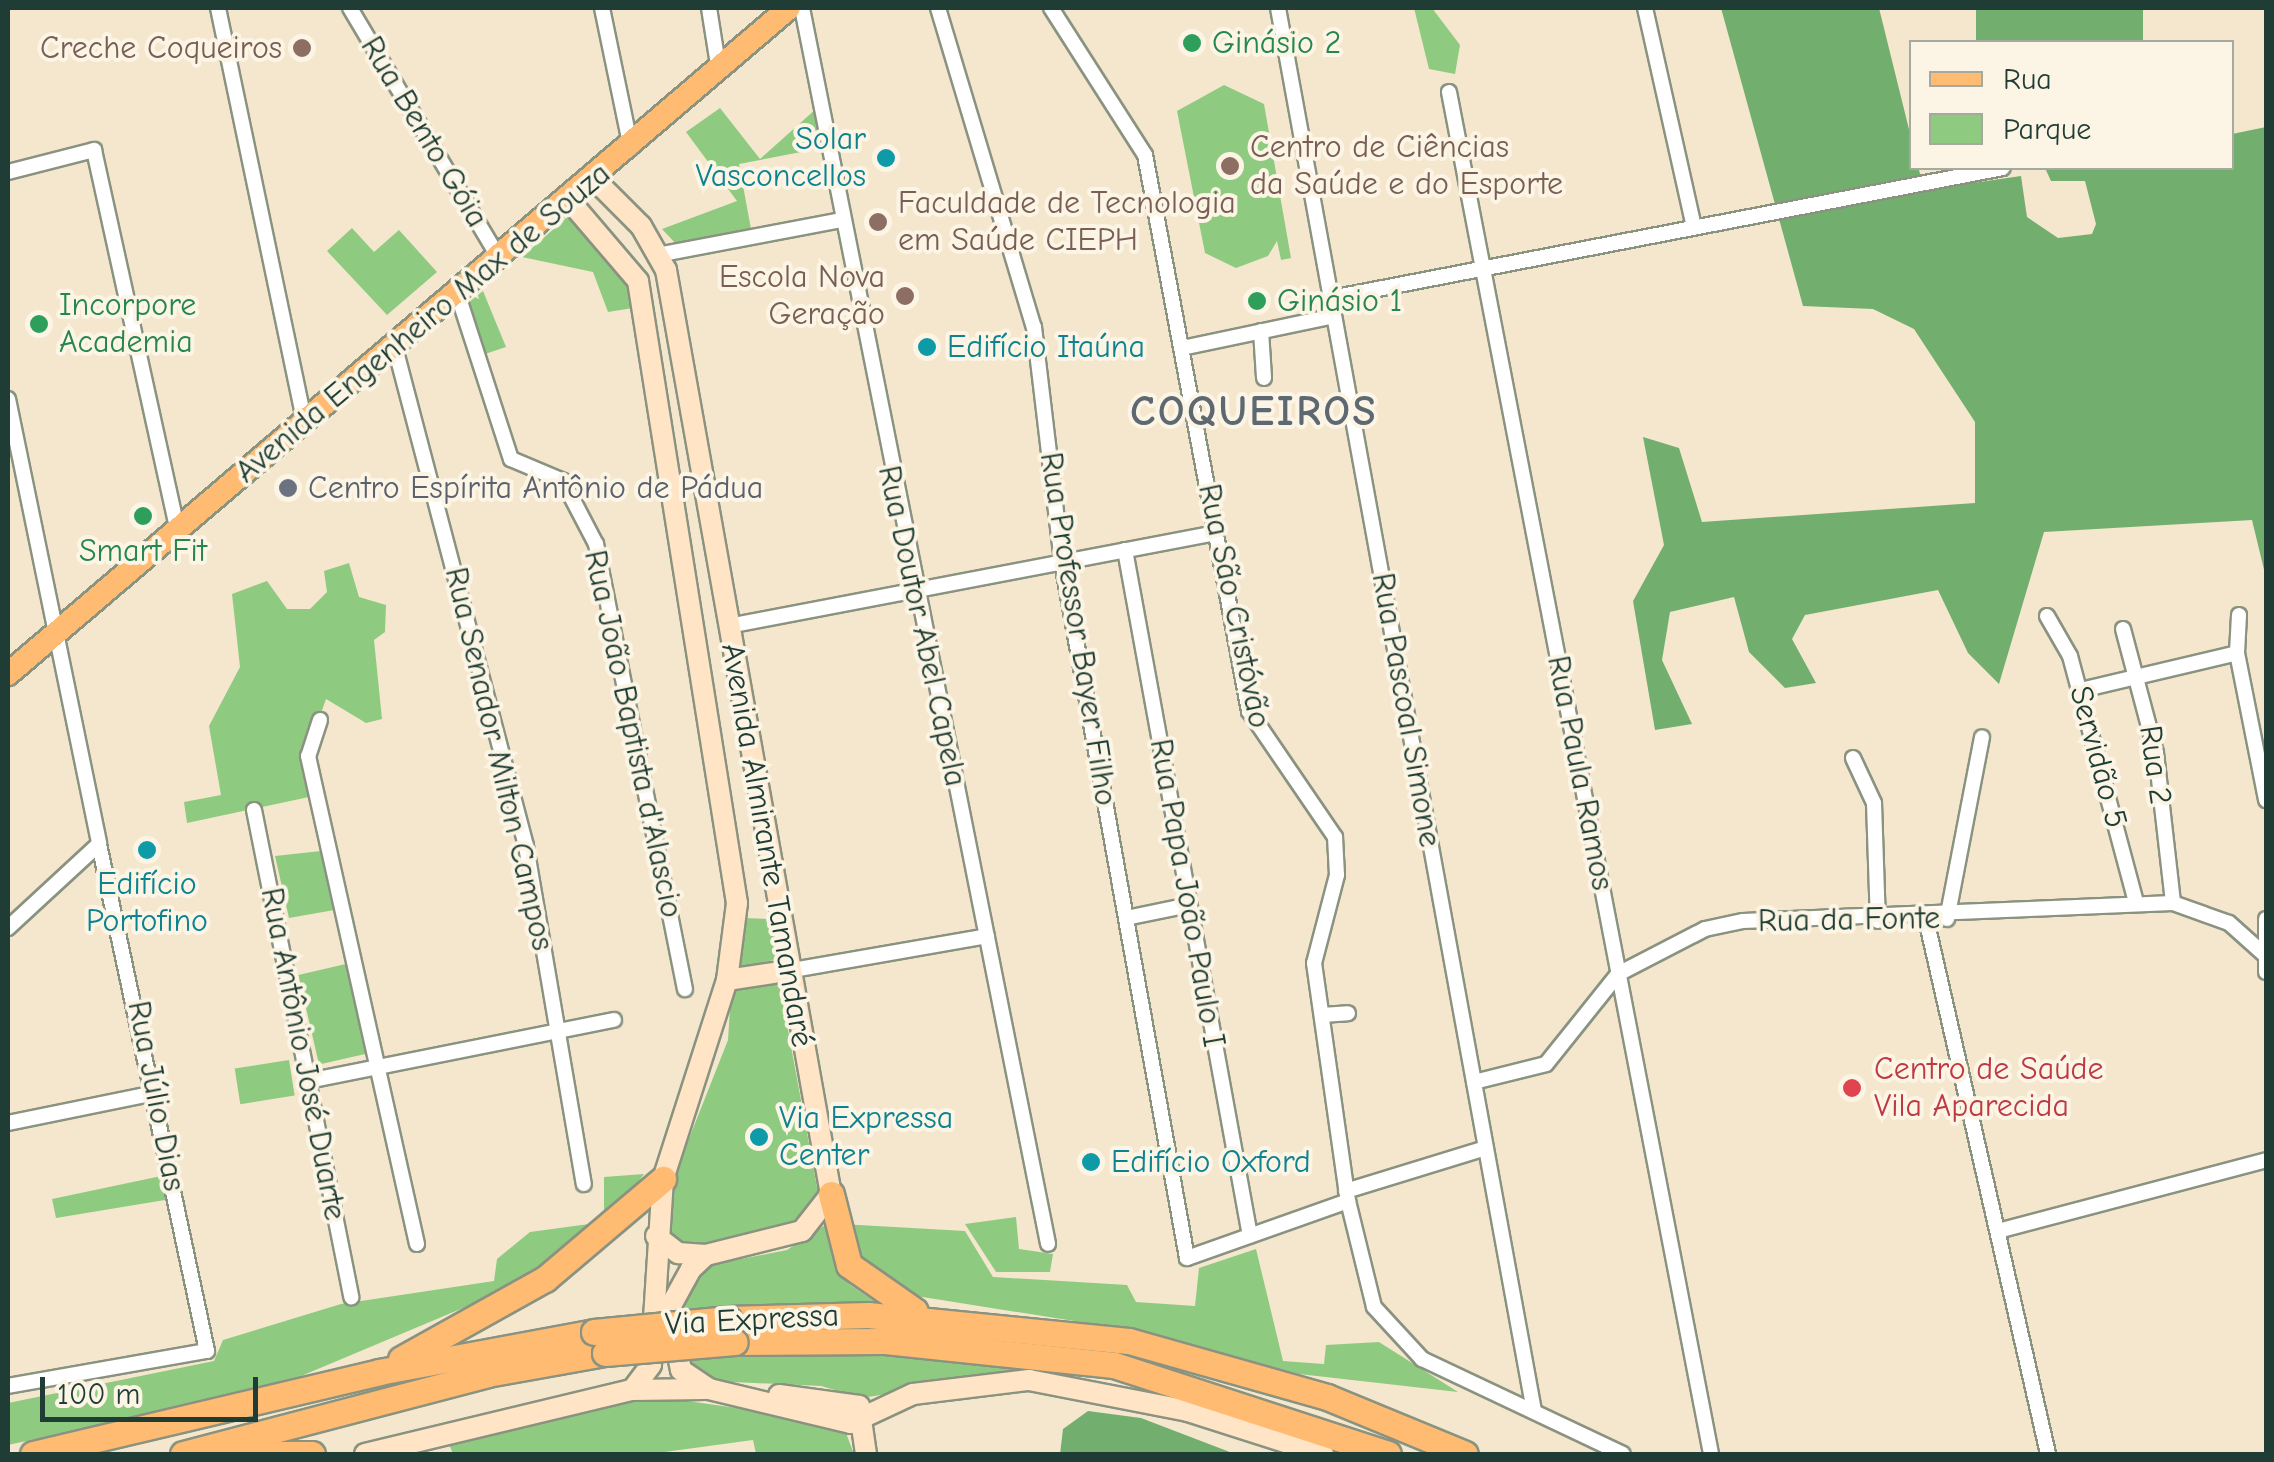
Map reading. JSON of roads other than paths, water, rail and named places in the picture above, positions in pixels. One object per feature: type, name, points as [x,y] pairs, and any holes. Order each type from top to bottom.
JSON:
[{"type":"highway","points":[[379,1372],[545,1279],[662,1179]]},
{"type":"highway","points":[[831,1194],[849,1265],[885,1299],[934,1318]]},
{"type":"highway","name":"Via Expressa","points":[[33,1454],[379,1372],[732,1330],[934,1318],[1202,1358],[1464,1454]]},
{"type":"highway","name":"Via Expressa","points":[[732,1330],[904,1342],[1114,1365],[1388,1454]]},
{"type":"highway","name":"Via Expressa","points":[[183,1454],[600,1343]]},
{"type":"highway","points":[[246,1454],[312,1454]]},
{"type":"main road","name":"Avenida Engenheiro Max de Souza","points":[[8,674],[178,532],[393,339],[631,148],[789,8]]},
{"type":"main road","points":[[568,199],[633,267],[662,254],[593,178]]},
{"type":"main road","name":"Avenida Almirante Tamandaré","points":[[662,254],[787,971],[831,1194]]},
{"type":"main road","name":"Avenida Almirante Tamandaré","points":[[632,1390],[650,1365],[662,1179],[727,980],[737,902],[633,267]]},
{"type":"main road","points":[[737,902],[758,910],[773,893]]},
{"type":"main road","points":[[727,980],[787,971]]},
{"type":"main road","points":[[656,1236],[678,1253],[706,1255],[802,1231],[831,1194]]},
{"type":"main road","points":[[706,1255],[669,1310],[675,1359],[709,1389]]},
{"type":"main road","points":[[861,1434],[913,1394],[1030,1380],[1188,1410],[1324,1454]]},
{"type":"main road","points":[[364,1454],[632,1390],[709,1389],[746,1395],[836,1398],[859,1406],[861,1434]]},
{"type":"street","points":[[218,8],[304,418]]},
{"type":"street","name":"Rua Bento Góia","points":[[350,8],[498,256]]},
{"type":"street","points":[[602,8],[631,148]]},
{"type":"street","points":[[709,8],[720,72]]},
{"type":"street","name":"Rua Doutor Abel Capela","points":[[802,8],[912,591],[987,936],[1048,1244]]},
{"type":"street","name":"Rua Professor Bayer Filho","points":[[938,8],[1024,279],[1062,562],[1187,1258],[1250,1236]]},
{"type":"street","name":"Rua São Cristóvão","points":[[1050,8],[1145,155],[1254,727],[1318,801],[1339,854],[1316,939],[1322,1015],[1347,1196],[1384,1327],[1422,1359],[1623,1454]]},
{"type":"street","name":"Rua Pascoal Simone","points":[[1278,8],[1534,1412]]},
{"type":"street","points":[[1645,8],[1694,228]]},
{"type":"street","name":"Rua Paula Ramos","points":[[1448,92],[1711,1454]]},
{"type":"street","points":[[8,172],[94,150],[178,532]]},
{"type":"street","points":[[1331,298],[1994,170]]},
{"type":"street","points":[[662,254],[842,220]]},
{"type":"street","name":"Rua João Baptista d'Alascio","points":[[456,290],[511,458],[562,480],[596,544],[685,989]]},
{"type":"street","points":[[1182,348],[1334,316]]},
{"type":"street","points":[[1261,331],[1264,378]]},
{"type":"street","name":"Rua Senador Milton Campos","points":[[393,339],[526,846],[584,1184]]},
{"type":"street","name":"Rua Júlio Dias","points":[[8,399],[60,632],[99,844],[207,1351],[8,1386]]},
{"type":"street","points":[[728,626],[1216,533]]},
{"type":"street","name":"Rua Papa João Paulo I","points":[[1125,550],[1250,1236]]},
{"type":"street","name":"Servidão 5","points":[[2047,616],[2081,690],[2136,903]]},
{"type":"street","points":[[2238,616],[2237,653],[2266,800]]},
{"type":"street","name":"Rua 2","points":[[2122,629],[2140,672],[2172,904]]},
{"type":"street","points":[[2081,690],[2140,672],[2237,653]]},
{"type":"street","points":[[320,720],[308,756],[417,1244]]},
{"type":"street","points":[[1947,919],[1982,737]]},
{"type":"street","points":[[1854,758],[1874,803],[1878,921]]},
{"type":"street","name":"Rua Antônio José Duarte","points":[[254,810],[352,1297]]},
{"type":"street","points":[[8,928],[99,844]]},
{"type":"street","name":"Rua da Fonte","points":[[1474,1082],[1546,1064],[1618,974],[1722,924],[1947,919],[2136,903],[2172,904],[2229,923],[2264,954]]},
{"type":"street","points":[[1126,918],[1190,905]]},
{"type":"street","points":[[1926,919],[2048,1454]]},
{"type":"street","points":[[2266,919],[2266,972]]},
{"type":"street","points":[[787,971],[987,936]]},
{"type":"street","points":[[1322,1015],[1348,1013]]},
{"type":"street","points":[[308,1081],[559,1026],[614,1020]]},
{"type":"street","points":[[8,1123],[155,1093]]},
{"type":"street","points":[[1250,1236],[1347,1196],[1486,1148]]},
{"type":"street","points":[[1998,1231],[2266,1160]]},
{"type":"place","name":"Ginásio 2","points":[[1192,43]]},
{"type":"place","name":"Creche Coqueiros","points":[[302,48]]},
{"type":"place","name":"Solar Vasconcellos","points":[[886,158]]},
{"type":"place","name":"Centro de Ciências da Saúde e do Esporte","points":[[1230,166]]},
{"type":"place","name":"Faculdade de Tecnologia em Saúde CIEPH","points":[[878,222]]},
{"type":"place","name":"Escola Nova Geração","points":[[905,296]]},
{"type":"place","name":"Ginásio 1","points":[[1257,301]]},
{"type":"place","name":"Incorpore Academia","points":[[39,324]]},
{"type":"place","name":"Edifício Itaúna","points":[[927,347]]},
{"type":"place","name":"Centro Espírita Antônio de Pádua","points":[[288,488]]},
{"type":"place","name":"Smart Fit","points":[[143,516]]},
{"type":"place","name":"Edifício Portofino","points":[[147,850]]},
{"type":"place","name":"Centro de Saúde Vila Aparecida","points":[[1852,1088]]},
{"type":"place","name":"Via Expressa Center","points":[[759,1137]]},
{"type":"place","name":"Edifício Oxford","points":[[1091,1162]]},
{"type":"district","name":"COQUEIROS","points":[[1254,412]]}]
